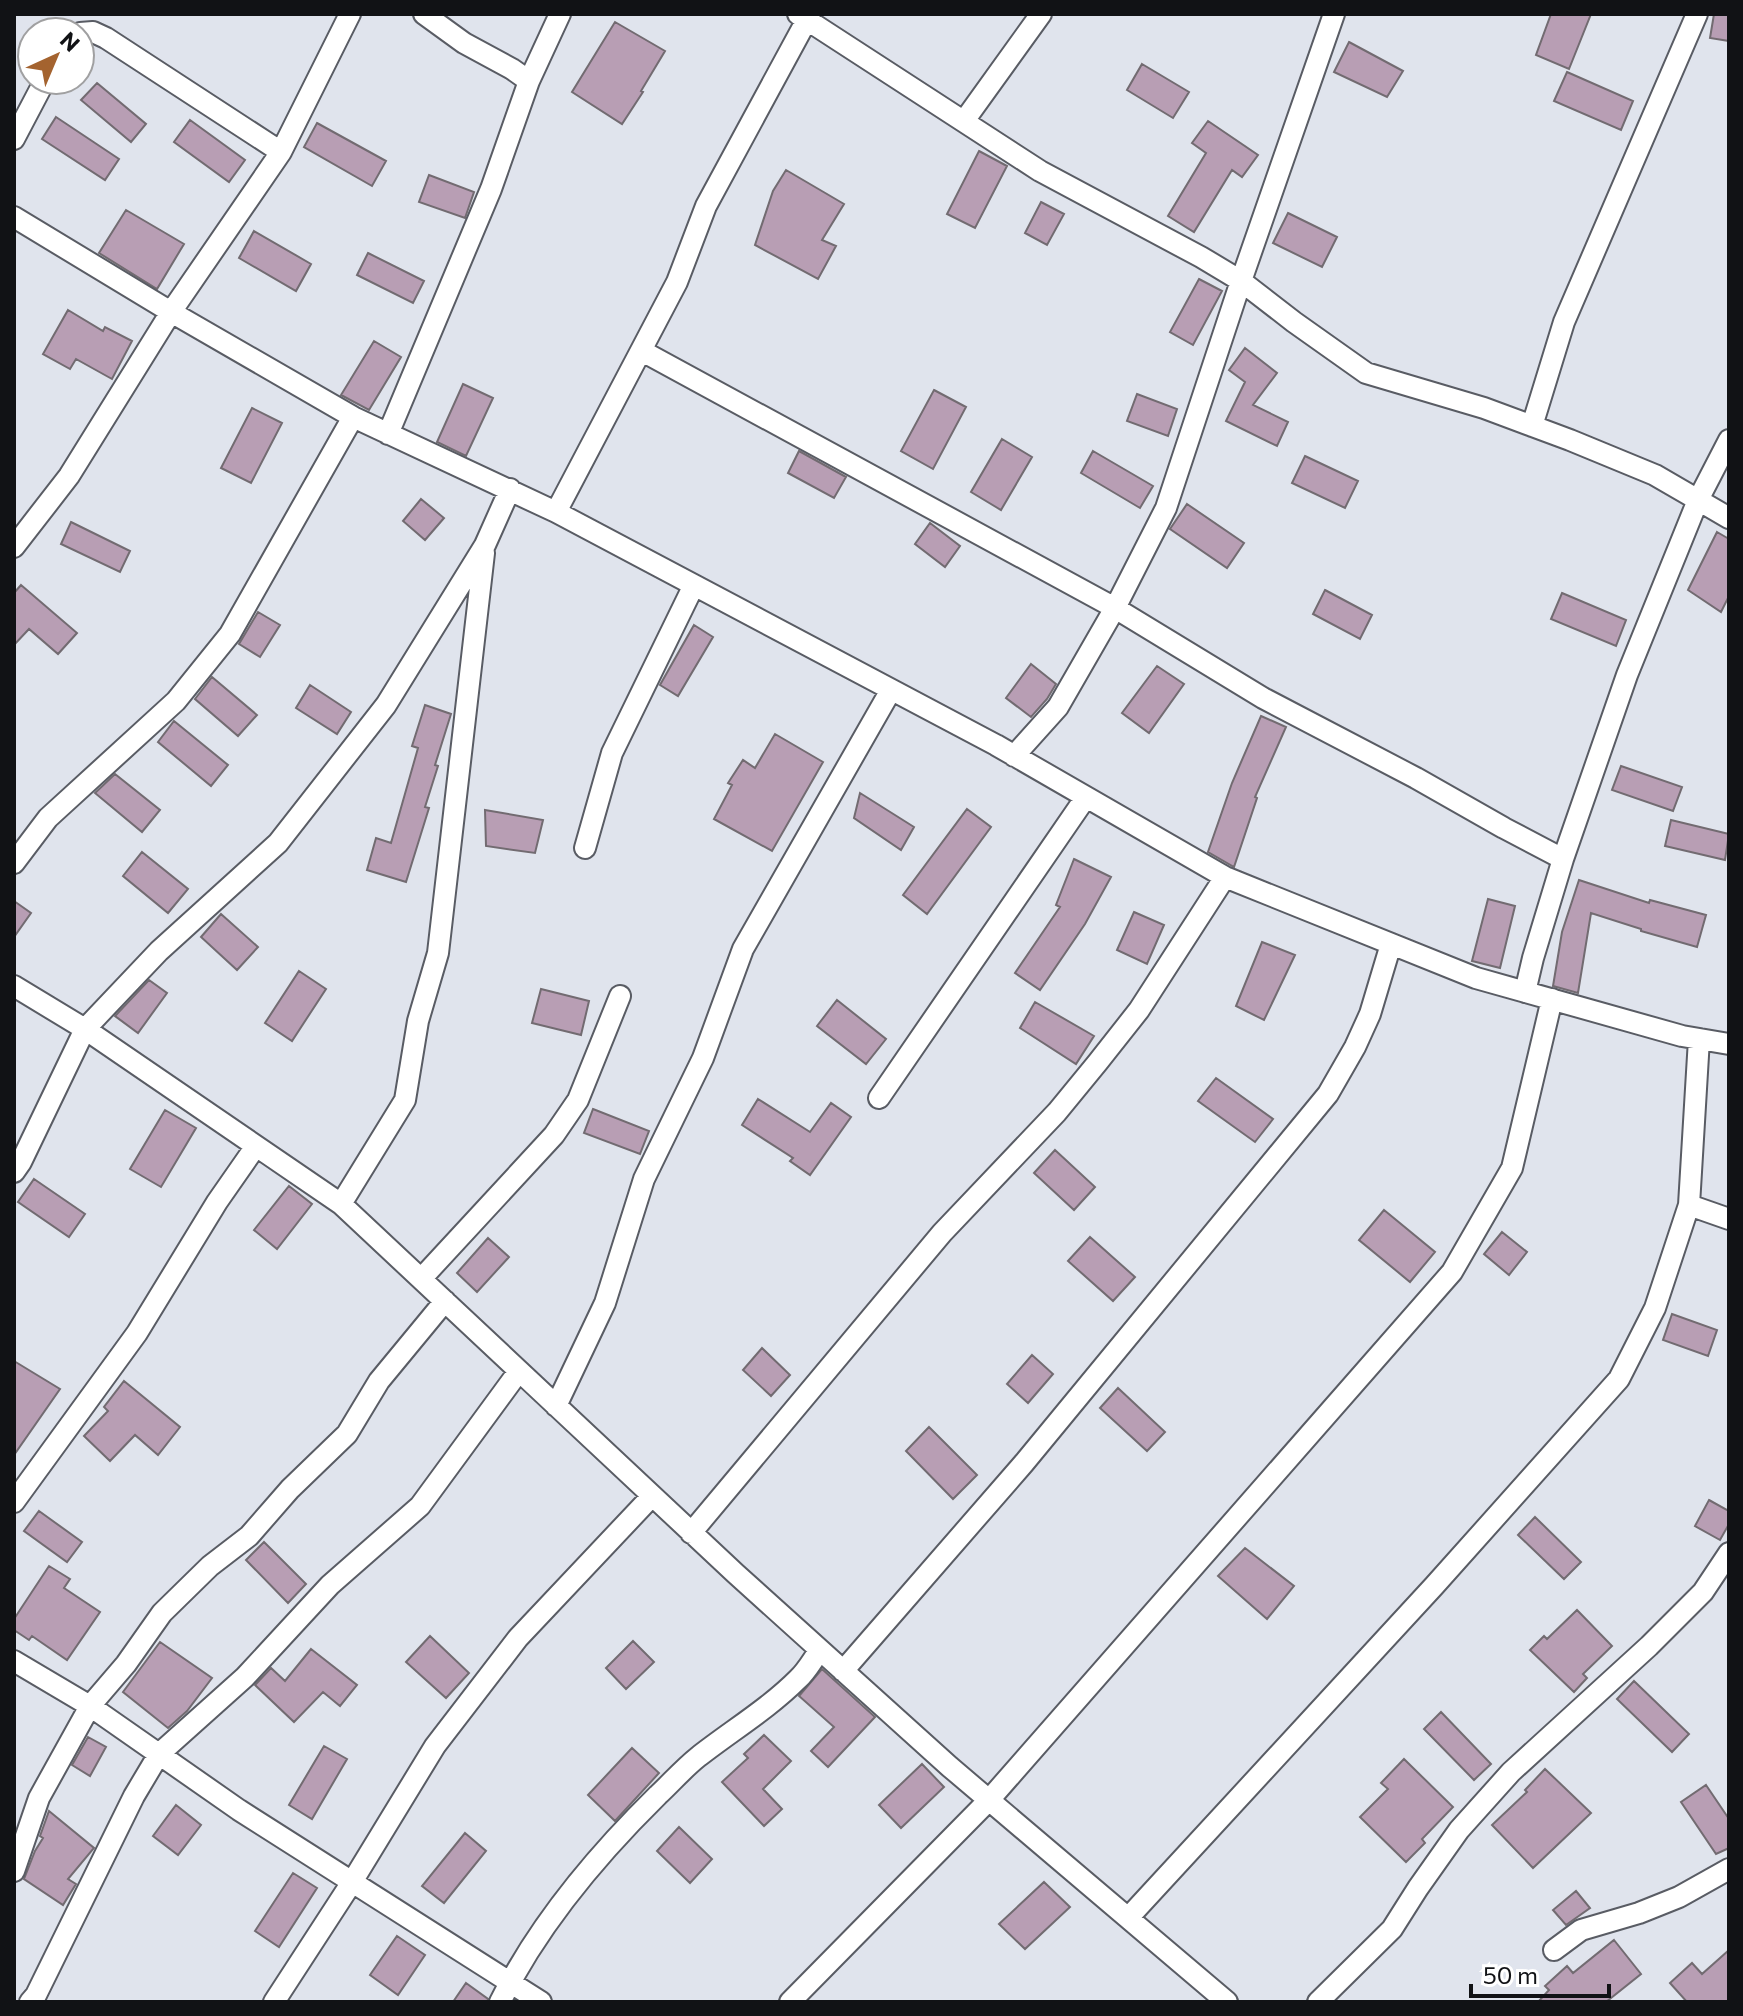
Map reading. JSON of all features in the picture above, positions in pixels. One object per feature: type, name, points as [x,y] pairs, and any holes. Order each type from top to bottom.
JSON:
[{"type":"street","points":[[14,547],[69,476],[171,312],[281,152],[350,14]]},
{"type":"street","points":[[424,14],[464,43],[529,81]]},
{"type":"street","points":[[388,434],[491,189],[529,81],[560,14]]},
{"type":"street","points":[[964,121],[1041,14]]},
{"type":"street","points":[[1014,756],[1058,707],[1115,608],[1166,508],[1334,14]]},
{"type":"street","points":[[1532,426],[1564,322],[1697,14]]},
{"type":"street","points":[[556,512],[677,282],[706,206],[805,16],[1040,171],[1241,281],[1366,373],[1484,408],[1655,475],[1729,518]]},
{"type":"street","points":[[96,33],[281,152]]},
{"type":"street","points":[[14,139],[37,96]]},
{"type":"street","points":[[14,217],[353,417],[556,512],[1014,756],[1225,877],[1476,978],[1682,1036],[1729,1044]]},
{"type":"street","points":[[642,351],[1115,608],[1263,698],[1563,859]]},
{"type":"street","points":[[14,863],[48,818],[176,701],[230,634],[353,417]]},
{"type":"street","points":[[1525,992],[1563,859],[1627,675],[1698,500],[1729,440]]},
{"type":"street","points":[[14,1172],[85,1029],[159,951],[278,843],[386,705],[485,545],[510,489]]},
{"type":"street","points":[[341,1204],[405,1100],[418,1021],[438,953],[485,545]]},
{"type":"street","points":[[585,848],[612,753],[694,585]]},
{"type":"street","points":[[556,1406],[605,1303],[644,1179],[703,1058],[743,949],[891,690]]},
{"type":"street","points":[[879,1098],[1086,797]]},
{"type":"street","points":[[691,1533],[942,1233],[1057,1112],[1098,1062],[1139,1010],[1225,877]]},
{"type":"street","points":[[843,1671],[1024,1463],[1328,1094],[1370,1014],[1391,944]]},
{"type":"street","points":[[14,986],[85,1029],[341,1204],[691,1533],[843,1671],[1227,2002]]},
{"type":"street","points":[[421,1279],[562,1124],[578,1100],[620,996]]},
{"type":"street","points":[[790,2002],[989,1800],[1452,1272],[1512,1168],[1552,999]]},
{"type":"street","points":[[1128,1918],[1434,1586],[1619,1379],[1655,1308],[1689,1205],[1699,1039]]},
{"type":"street","points":[[14,1502],[137,1333],[217,1202],[256,1146]]},
{"type":"street","points":[[1689,1205],[1729,1219]]},
{"type":"street","points":[[14,1871],[39,1798],[90,1706],[126,1664],[162,1613],[210,1566],[249,1536],[290,1489],[347,1434],[379,1381],[445,1301]]},
{"type":"street","points":[[30,2002],[134,1796],[159,1754],[245,1677],[330,1585],[420,1506],[519,1371]]},
{"type":"street","points":[[274,2002],[435,1746],[518,1638],[652,1496]]},
{"type":"street","points":[[1318,2002],[1392,1929],[1459,1830],[1511,1772],[1703,1592],[1729,1553]]},
{"type":"street","points":[[500,2002],[538,1937],[627,1825],[696,1759],[784,1693],[801,1677],[820,1650]]},
{"type":"street","points":[[14,1661],[90,1706],[239,1810],[541,2002]]},
{"type":"street","points":[[1554,1950],[1581,1930],[1679,1897],[1729,1869]]},
{"type":"building","points":[[1551,14],[1591,14],[1569,69],[1536,55]]},
{"type":"building","points":[[1714,14],[1729,14],[1729,41],[1710,38]]},
{"type":"building","points":[[615,22],[665,51],[622,124],[572,92]]},
{"type":"building","points":[[1349,42],[1403,71],[1387,97],[1334,72]]},
{"type":"building","points":[[1142,64],[1189,92],[1173,118],[1127,90]]},
{"type":"building","points":[[1567,72],[1633,101],[1621,130],[1554,101]]},
{"type":"building","points":[[96,84],[146,124],[131,142],[81,100],[85,96],[96,96]]},
{"type":"building","points":[[56,117],[119,159],[105,180],[42,139]]},
{"type":"building","points":[[190,120],[245,160],[229,182],[174,142]]},
{"type":"building","points":[[1208,121],[1258,155],[1242,177],[1232,170],[1194,232],[1168,216],[1206,153],[1192,143]]},
{"type":"building","points":[[317,123],[386,161],[372,186],[304,147]]},
{"type":"building","points":[[979,151],[1007,166],[975,228],[947,214]]},
{"type":"building","points":[[786,170],[844,204],[822,240],[836,246],[818,279],[755,245],[773,191]]},
{"type":"building","points":[[429,175],[474,192],[465,218],[419,202]]},
{"type":"building","points":[[1041,202],[1064,214],[1047,245],[1025,233]]},
{"type":"building","points":[[126,210],[184,244],[157,289],[99,253]]},
{"type":"building","points":[[1288,213],[1337,237],[1322,267],[1273,243]]},
{"type":"building","points":[[254,231],[311,264],[296,291],[239,258]]},
{"type":"building","points":[[368,253],[424,281],[413,303],[357,275]]},
{"type":"building","points":[[1199,279],[1222,291],[1193,345],[1170,332]]},
{"type":"building","points":[[68,310],[103,331],[105,327],[132,341],[112,379],[76,359],[70,369],[43,354]]},
{"type":"building","points":[[374,341],[401,357],[369,410],[341,395]]},
{"type":"building","points":[[1245,348],[1277,373],[1253,405],[1288,422],[1277,446],[1226,421],[1245,382],[1229,370]]},
{"type":"building","points":[[463,384],[493,398],[466,456],[437,442]]},
{"type":"building","points":[[934,390],[966,407],[933,469],[901,451]]},
{"type":"building","points":[[1137,394],[1177,409],[1168,436],[1127,421]]},
{"type":"building","points":[[252,408],[282,423],[251,483],[221,468]]},
{"type":"building","points":[[1002,439],[1032,457],[1001,510],[971,492]]},
{"type":"building","points":[[799,451],[846,477],[834,498],[788,473]]},
{"type":"building","points":[[1093,451],[1153,486],[1140,508],[1081,473]]},
{"type":"building","points":[[1305,456],[1358,481],[1345,508],[1292,483]]},
{"type":"building","points":[[421,499],[444,518],[425,540],[403,521]]},
{"type":"building","points":[[1187,504],[1244,543],[1227,568],[1170,529]]},
{"type":"building","points":[[71,522],[130,551],[120,572],[61,544]]},
{"type":"building","points":[[930,523],[960,546],[945,567],[915,544]]},
{"type":"building","points":[[1717,532],[1729,539],[1729,596],[1721,612],[1688,590]]},
{"type":"building","points":[[21,585],[77,633],[58,654],[29,629],[14,645],[14,593]]},
{"type":"building","points":[[1325,590],[1372,615],[1360,639],[1313,614]]},
{"type":"building","points":[[1562,593],[1626,620],[1616,646],[1551,619]]},
{"type":"building","points":[[258,612],[280,625],[260,657],[239,644]]},
{"type":"building","points":[[694,625],[713,637],[678,696],[660,685]]},
{"type":"building","points":[[1031,664],[1056,684],[1031,717],[1006,698]]},
{"type":"building","points":[[1157,666],[1184,684],[1149,733],[1122,713]]},
{"type":"building","points":[[212,677],[257,715],[238,736],[195,699]]},
{"type":"building","points":[[310,685],[351,712],[337,734],[296,708]]},
{"type":"building","points":[[425,705],[451,714],[425,807],[429,808],[406,882],[367,870],[376,838],[391,843],[418,748],[412,746]]},
{"type":"building","points":[[1261,716],[1286,727],[1255,797],[1234,867],[1208,852],[1232,783]]},
{"type":"building","points":[[174,721],[228,765],[211,786],[158,742]]},
{"type":"building","points":[[775,734],[823,762],[772,851],[714,819],[732,785],[728,783],[743,760],[755,768]]},
{"type":"building","points":[[1621,766],[1682,787],[1673,811],[1612,790]]},
{"type":"building","points":[[115,774],[160,810],[142,832],[95,793]]},
{"type":"building","points":[[860,793],[914,827],[901,850],[854,818]]},
{"type":"building","points":[[967,809],[991,827],[927,914],[903,895]]},
{"type":"building","points":[[485,810],[543,820],[535,853],[486,846]]},
{"type":"building","points":[[1671,820],[1729,834],[1725,860],[1665,846]]},
{"type":"building","points":[[142,852],[188,889],[168,913],[123,876]]},
{"type":"building","points":[[1074,859],[1111,877],[1085,924],[1040,990],[1015,973],[1060,907],[1056,905]]},
{"type":"building","points":[[1579,880],[1649,903],[1650,900],[1706,915],[1697,947],[1591,913],[1578,993],[1553,986],[1562,932]]},
{"type":"building","points":[[1488,899],[1515,906],[1500,968],[1472,961]]},
{"type":"building","points":[[14,901],[31,913],[14,937]]},
{"type":"building","points":[[1134,912],[1164,925],[1147,964],[1117,950]]},
{"type":"building","points":[[221,914],[258,947],[237,970],[201,937]]},
{"type":"building","points":[[1262,942],[1295,955],[1264,1020],[1236,1006]]},
{"type":"building","points":[[299,971],[326,989],[292,1041],[265,1023]]},
{"type":"building","points":[[149,980],[167,993],[138,1033],[115,1016]]},
{"type":"building","points":[[541,989],[589,1001],[581,1035],[532,1023]]},
{"type":"building","points":[[837,1000],[886,1039],[866,1064],[817,1026]]},
{"type":"building","points":[[1035,1002],[1094,1036],[1076,1064],[1020,1028]]},
{"type":"building","points":[[1216,1078],[1273,1119],[1255,1142],[1198,1101]]},
{"type":"building","points":[[758,1099],[810,1132],[831,1103],[851,1117],[810,1175],[790,1161],[793,1158],[742,1125]]},
{"type":"building","points":[[593,1109],[649,1131],[640,1154],[584,1133]]},
{"type":"building","points":[[165,1110],[196,1128],[161,1187],[130,1169]]},
{"type":"building","points":[[1055,1150],[1095,1187],[1074,1210],[1034,1173]]},
{"type":"building","points":[[34,1179],[85,1214],[69,1237],[18,1202]]},
{"type":"building","points":[[289,1186],[312,1204],[277,1249],[254,1230]]},
{"type":"building","points":[[1384,1210],[1435,1252],[1410,1282],[1359,1240]]},
{"type":"building","points":[[1502,1232],[1527,1252],[1509,1275],[1484,1254]]},
{"type":"building","points":[[1090,1237],[1135,1277],[1113,1301],[1068,1261]]},
{"type":"building","points":[[488,1238],[509,1257],[477,1292],[457,1273]]},
{"type":"building","points":[[1672,1314],[1717,1330],[1708,1356],[1663,1340]]},
{"type":"building","points":[[762,1348],[790,1375],[771,1396],[743,1370]]},
{"type":"building","points":[[1032,1355],[1053,1374],[1028,1403],[1007,1384]]},
{"type":"building","points":[[14,1361],[60,1389],[14,1455]]},
{"type":"building","points":[[124,1381],[180,1427],[158,1455],[135,1435],[110,1461],[84,1436],[108,1411],[104,1407]]},
{"type":"building","points":[[1118,1388],[1165,1432],[1147,1451],[1100,1408]]},
{"type":"building","points":[[929,1427],[977,1475],[953,1499],[906,1451]]},
{"type":"building","points":[[1709,1500],[1729,1511],[1729,1524],[1720,1540],[1695,1526]]},
{"type":"building","points":[[39,1511],[82,1542],[67,1562],[24,1531]]},
{"type":"building","points":[[1535,1517],[1581,1562],[1564,1579],[1518,1535]]},
{"type":"building","points":[[264,1542],[306,1584],[288,1603],[246,1560]]},
{"type":"building","points":[[1245,1548],[1294,1586],[1267,1619],[1218,1576]]},
{"type":"building","points":[[49,1566],[70,1579],[64,1588],[100,1612],[67,1660],[32,1636],[29,1640],[14,1630],[14,1619]]},
{"type":"building","points":[[1577,1610],[1612,1646],[1583,1674],[1587,1678],[1574,1692],[1530,1650],[1544,1636],[1547,1639]]},
{"type":"building","points":[[430,1636],[469,1673],[446,1698],[406,1662]]},
{"type":"building","points":[[633,1641],[654,1662],[626,1689],[606,1668]]},
{"type":"building","points":[[160,1642],[212,1678],[187,1711],[168,1728],[123,1692]]},
{"type":"building","points":[[311,1649],[357,1685],[340,1706],[323,1692],[294,1722],[255,1685],[271,1668],[285,1681]]},
{"type":"building","points":[[822,1669],[875,1717],[828,1767],[811,1751],[834,1727],[799,1696]]},
{"type":"building","points":[[1634,1681],[1689,1734],[1672,1752],[1617,1699]]},
{"type":"building","points":[[1441,1712],[1491,1764],[1474,1780],[1424,1729]]},
{"type":"building","points":[[764,1735],[791,1761],[763,1789],[782,1809],[764,1826],[722,1782],[748,1758],[744,1754]]},
{"type":"building","points":[[88,1737],[106,1747],[90,1776],[72,1765]]},
{"type":"building","points":[[324,1746],[347,1759],[312,1819],[289,1805]]},
{"type":"building","points":[[632,1748],[659,1773],[615,1821],[588,1795]]},
{"type":"building","points":[[1404,1759],[1453,1807],[1422,1839],[1425,1843],[1406,1862],[1360,1817],[1388,1789],[1381,1783]]},
{"type":"building","points":[[922,1764],[944,1787],[901,1828],[879,1805]]},
{"type":"building","points":[[1545,1769],[1591,1813],[1533,1868],[1492,1825],[1527,1792],[1525,1790]]},
{"type":"building","points":[[1706,1785],[1729,1819],[1729,1848],[1716,1854],[1681,1802]]},
{"type":"building","points":[[176,1805],[201,1825],[178,1855],[153,1836]]},
{"type":"building","points":[[49,1811],[94,1848],[68,1879],[76,1884],[63,1905],[24,1879],[43,1838],[40,1836]]},
{"type":"building","points":[[679,1827],[712,1859],[690,1883],[657,1851]]},
{"type":"building","points":[[465,1833],[486,1851],[444,1903],[422,1886]]},
{"type":"building","points":[[293,1873],[317,1888],[279,1947],[255,1931]]},
{"type":"building","points":[[1044,1882],[1070,1907],[1025,1949],[999,1924]]},
{"type":"building","points":[[1576,1891],[1590,1908],[1566,1925],[1553,1910]]},
{"type":"building","points":[[397,1936],[425,1955],[398,1995],[370,1975]]},
{"type":"building","points":[[1614,1940],[1641,1974],[1606,2002],[1538,2002],[1549,1990],[1545,1986],[1567,1966],[1573,1973]]},
{"type":"building","points":[[1729,1950],[1729,2002],[1687,2002],[1670,1983],[1692,1963],[1702,1974]]},
{"type":"building","points":[[466,1983],[488,1999],[487,2002],[453,2002]]}]
